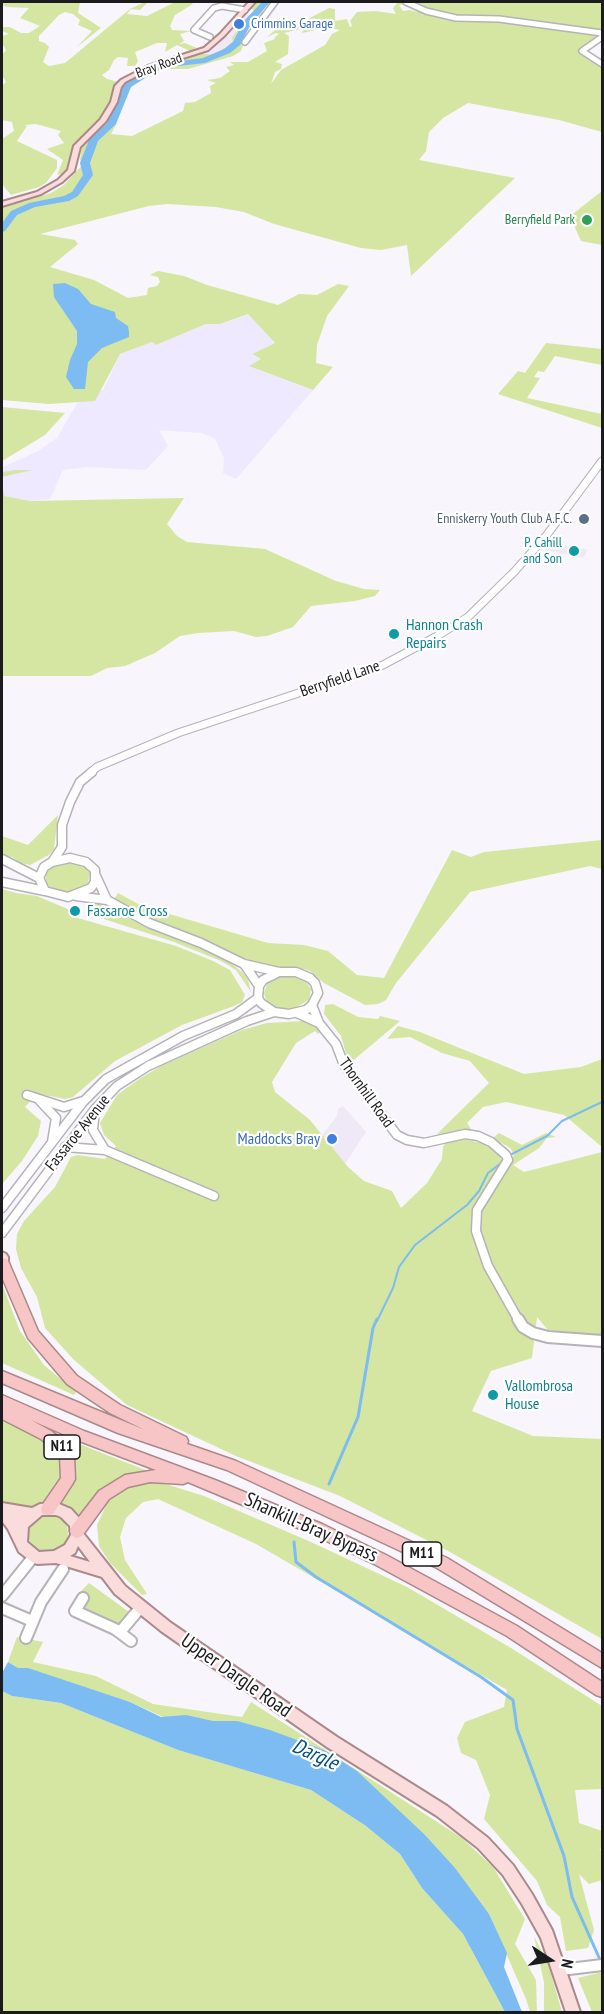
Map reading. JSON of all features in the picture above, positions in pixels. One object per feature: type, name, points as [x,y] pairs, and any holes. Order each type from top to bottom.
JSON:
[{"type":"highway","points":[[2,1262],[33,1334],[72,1380],[115,1409],[164,1434],[210,1453],[231,1466]]},
{"type":"highway","name":"Shankill-Bray Bypass","points":[[2,1377],[123,1429],[231,1466],[442,1563],[603,1661]]},
{"type":"highway","name":"Shankill-Bray Bypass","points":[[2,1401],[79,1435],[196,1479],[317,1529],[381,1560],[512,1631],[603,1690]]},
{"type":"highway","name":"N11","points":[[2,1412],[46,1435],[64,1449],[69,1472],[65,1486],[48,1509]]},
{"type":"highway","points":[[77,1533],[104,1495],[125,1481],[150,1476],[196,1479]]},
{"type":"main road","name":"Bray Road","points":[[2,204],[39,193],[65,177],[74,163],[77,146],[105,119],[114,102],[118,86],[123,81],[150,67],[206,49],[252,2]]},
{"type":"main road","points":[[48,1509],[66,1513],[76,1524],[77,1533],[70,1549],[59,1563],[34,1556],[24,1548],[13,1525],[2,1511],[32,1514],[48,1509]]},
{"type":"main road","points":[[21,1542],[22,1526],[32,1514]]},
{"type":"main road","name":"Upper Dargle Road","points":[[77,1533],[104,1572],[120,1590],[141,1607],[260,1693],[441,1811],[483,1843],[508,1870],[528,1899],[547,1935],[561,1970],[573,2013]]},
{"type":"main road","name":"Upper Dargle Road","points":[[59,1563],[104,1572]]},
{"type":"street","points":[[245,42],[275,2]]},
{"type":"street","points":[[406,2],[422,10],[447,16],[519,21],[603,35]]},
{"type":"street","points":[[210,37],[194,30],[214,8],[222,6],[245,10]]},
{"type":"street","points":[[603,35],[582,51],[603,64]]},
{"type":"street","name":"Berryfield Lane","points":[[48,865],[62,847],[62,825],[80,782],[97,767],[178,733],[383,665],[437,636],[468,617],[536,548],[603,461]]},
{"type":"street","points":[[62,847],[92,865],[107,900]]},
{"type":"street","points":[[19,869],[48,865],[70,858],[79,859]]},
{"type":"street","points":[[2,859],[39,880],[45,891]]},
{"type":"street","points":[[28,888],[39,880],[48,865]]},
{"type":"street","points":[[76,896],[91,888],[96,875]]},
{"type":"street","points":[[2,882],[59,896],[107,900],[149,923],[201,943],[244,964],[279,972],[296,972],[310,978],[315,983],[318,993],[312,1005],[297,1013],[274,1012],[261,1004],[258,998],[259,986],[263,980],[279,972]]},
{"type":"street","points":[[244,964],[259,986]]},
{"type":"street","name":"Fassaroe Avenue","points":[[2,1208],[84,1101],[106,1079],[183,1036],[236,1014],[258,998]]},
{"type":"street","name":"Thornhill Road","points":[[312,1005],[319,1023],[336,1044],[344,1065],[369,1101],[401,1138],[424,1143],[465,1134],[478,1136],[501,1150],[508,1160],[477,1210],[476,1231],[488,1266],[523,1327],[533,1333],[548,1337],[603,1341]]},
{"type":"street","name":"Fassaroe Avenue","points":[[2,1233],[95,1108],[117,1086],[148,1066],[247,1021],[274,1012]]},
{"type":"street","name":"Thornhill Road","points":[[297,1013],[319,1023]]},
{"type":"street","points":[[27,1095],[64,1107],[84,1101]]},
{"type":"street","points":[[40,1100],[56,1118],[52,1142]]},
{"type":"street","points":[[95,1108],[93,1130],[105,1150]]},
{"type":"street","points":[[65,1147],[105,1150],[214,1196]]},
{"type":"street","points":[[2,1596],[34,1556]]},
{"type":"street","points":[[26,1638],[59,1563]]},
{"type":"street","points":[[83,1598],[75,1611],[120,1632],[131,1641]]},
{"type":"street","points":[[120,1632],[141,1607]]},
{"type":"street","points":[[2,1608],[32,1621]]},
{"type":"street","points":[[561,1970],[601,1965]]},
{"type":"shaded area","points":[[244,14],[251,15],[233,43],[212,55],[201,53],[217,43]]},
{"type":"shaded area","points":[[248,314],[275,343],[252,354],[261,359],[250,366],[313,390],[236,479],[223,473],[224,458],[215,439],[202,433],[159,430],[168,446],[146,470],[88,467],[63,470],[50,499],[31,501],[4,496],[3,467],[38,451],[57,438],[83,393],[88,390],[103,390],[120,354],[152,342],[156,345],[206,324],[220,324]]},
{"type":"shaded area","points":[[548,542],[588,550],[583,558],[542,549]]},
{"type":"shaded area","points":[[343,1106],[366,1132],[345,1164],[322,1135],[337,1116],[338,1109]]},
{"type":"green space","points":[[2,2],[80,2],[78,13],[101,28],[77,47],[92,31],[78,25],[80,20],[73,14],[65,12],[59,15],[39,36],[39,41],[49,47],[43,62],[49,66],[65,63],[130,9],[145,2],[148,2],[140,10],[131,9],[127,14],[147,16],[175,2],[193,4],[175,15],[170,26],[172,30],[191,31],[180,34],[184,41],[179,44],[185,43],[197,48],[190,51],[177,45],[165,52],[167,43],[157,43],[135,52],[138,61],[135,66],[127,66],[128,58],[118,57],[114,60],[109,70],[102,75],[118,82],[112,101],[102,119],[72,149],[70,167],[65,173],[57,175],[63,160],[47,149],[64,143],[58,135],[61,131],[36,124],[24,125],[27,126],[17,141],[57,160],[57,168],[46,183],[11,195],[2,184],[2,139],[14,131],[12,122],[2,120],[2,86],[6,82],[2,75],[2,55],[6,50],[2,43],[2,36],[9,34],[2,31],[2,27],[29,33],[40,26],[20,18],[29,8],[7,7],[2,5]]},
{"type":"green space","points":[[257,2],[267,2],[262,8],[263,14],[257,17],[259,19],[257,22],[241,32],[246,34],[242,39],[245,40],[241,51],[233,56],[188,69],[167,69],[139,77],[169,62],[200,53],[213,55],[226,47],[233,41],[232,38],[250,14],[256,13],[252,9],[248,10]]},
{"type":"green space","points":[[398,2],[407,4],[399,5],[403,11],[485,18],[601,36],[579,49],[582,55],[602,66],[602,132],[559,120],[468,103],[443,118],[429,132],[426,151],[419,160],[515,178],[411,276],[407,245],[381,250],[361,248],[274,224],[244,212],[216,207],[167,204],[149,206],[40,234],[75,240],[78,244],[50,267],[94,280],[128,298],[147,295],[148,288],[157,286],[160,282],[158,277],[150,275],[158,271],[184,276],[207,285],[278,305],[299,294],[317,295],[338,284],[349,286],[327,316],[317,345],[316,363],[333,367],[313,390],[249,366],[261,359],[252,354],[275,343],[248,314],[220,324],[206,324],[156,345],[152,342],[120,354],[95,401],[49,404],[2,400],[2,208],[51,193],[64,185],[83,164],[80,160],[82,145],[108,122],[117,123],[111,134],[132,136],[183,111],[185,103],[195,102],[211,93],[210,86],[216,83],[207,80],[220,78],[230,71],[226,67],[234,65],[230,62],[248,62],[267,51],[264,43],[275,39],[279,34],[267,37],[275,30],[306,20],[329,8],[335,9],[335,21],[347,19],[350,27],[352,26],[350,21],[357,12],[376,11],[396,14],[393,8]],"holes":[[[319,26],[340,30],[332,34],[325,45],[281,70],[271,84],[275,72],[281,69],[282,64],[275,62],[288,54],[289,36],[284,33],[304,28],[302,33],[316,30]]]},
{"type":"green space","points":[[407,2],[602,2],[602,31],[454,16]]},
{"type":"green space","name":"Berryfield Park","points":[[602,191],[602,245],[581,241],[570,216]]},
{"type":"green space","points":[[546,343],[602,349],[602,365],[555,356],[544,372],[538,371],[534,377],[540,378],[527,398],[602,414],[602,428],[498,394],[518,371],[525,373]]},
{"type":"green space","points":[[2,407],[65,413],[45,435],[2,461]]},
{"type":"green space","points":[[32,470],[2,477],[2,472]]},
{"type":"green space","points":[[2,477],[4,496],[31,501],[184,498],[167,524],[177,536],[187,542],[265,549],[336,581],[364,589],[380,590],[375,596],[355,601],[311,606],[293,627],[267,636],[256,637],[234,631],[180,636],[155,653],[125,666],[107,668],[91,676],[2,676]]},
{"type":"green space","points":[[58,815],[54,849],[49,855],[30,865],[21,863],[12,857],[5,857],[2,853],[2,836],[28,845]]},
{"type":"green space","points":[[602,840],[602,869],[590,866],[470,892],[396,983],[386,1000],[378,1004],[365,1005],[324,983],[310,971],[304,969],[277,968],[248,961],[131,910],[114,899],[118,893],[142,906],[268,943],[304,945],[328,951],[357,975],[384,978],[452,850],[471,857],[484,852]]},
{"type":"green space","points":[[70,861],[84,864],[88,868],[90,873],[88,883],[69,892],[61,892],[49,886],[46,882],[46,872],[56,864]]},
{"type":"green space","points":[[2,889],[37,896],[70,910],[74,917],[176,946],[213,961],[230,970],[245,995],[242,1002],[182,1025],[115,1061],[73,1097],[65,1099],[45,1095],[35,1096],[25,1107],[41,1121],[38,1136],[22,1161],[2,1184]]},
{"type":"green space","points":[[95,902],[144,926],[226,959],[243,973],[248,980],[251,992],[236,970],[221,961],[174,942],[92,915],[88,911]]},
{"type":"green space","points":[[282,976],[292,976],[306,982],[311,989],[309,1000],[293,1009],[272,1006],[266,1000],[264,993],[267,984]]},
{"type":"green space","points":[[333,1004],[358,1017],[378,1019],[380,1016],[400,1021],[349,1064],[341,1036],[324,1014],[325,1005]]},
{"type":"green space","points":[[304,1021],[315,1026],[320,1032],[318,1034],[315,1031],[296,1043],[272,1082],[275,1092],[310,1120],[348,1167],[364,1181],[392,1191],[401,1208],[427,1183],[442,1159],[446,1142],[461,1139],[482,1143],[500,1155],[503,1163],[511,1165],[514,1154],[510,1148],[493,1138],[499,1133],[522,1145],[546,1133],[556,1137],[547,1138],[539,1148],[513,1165],[524,1172],[602,1152],[602,1335],[548,1330],[537,1317],[532,1358],[491,1371],[472,1411],[533,1436],[602,1439],[602,1639],[450,1552],[340,1496],[236,1456],[127,1405],[74,1360],[45,1328],[37,1297],[21,1268],[16,1249],[17,1234],[24,1221],[55,1187],[71,1157],[78,1155],[105,1159],[116,1146],[104,1135],[100,1123],[117,1095],[163,1065],[242,1030],[267,1023]]},
{"type":"green space","points":[[398,1026],[420,1032],[524,1074],[581,1067],[602,1059],[602,1147],[564,1115],[506,1102],[483,1107],[467,1123],[473,1132],[437,1134],[489,1083],[470,1061],[442,1053],[410,1037],[387,1039]]},
{"type":"green space","points":[[2,1284],[20,1331],[44,1365],[76,1392],[74,1395],[2,1363]]},
{"type":"green space","points":[[2,1419],[51,1442],[63,1457],[64,1477],[52,1496],[41,1505],[26,1509],[2,1505]]},
{"type":"green space","points":[[64,1438],[148,1471],[138,1473],[81,1516],[71,1508],[59,1504],[70,1490],[75,1473],[73,1455],[62,1440]]},
{"type":"green space","points":[[145,1482],[169,1485],[204,1496],[407,1587],[511,1648],[602,1706],[602,1789],[575,1790],[579,1823],[602,1831],[602,1848],[599,1850],[602,1850],[602,1880],[589,1884],[579,1874],[594,1930],[588,1948],[566,1951],[560,1917],[547,1905],[537,1881],[484,1819],[490,1795],[476,1760],[461,1753],[457,1738],[465,1722],[504,1707],[507,1690],[256,1544],[158,1499],[143,1502],[126,1518],[120,1537],[125,1560],[147,1594],[142,1595],[110,1563],[99,1546],[97,1525],[107,1503],[123,1489]]},
{"type":"green space","points":[[48,1513],[56,1514],[62,1519],[67,1525],[67,1541],[62,1547],[56,1552],[48,1553],[40,1552],[34,1547],[29,1541],[28,1533],[29,1525],[34,1519],[40,1514]]},
{"type":"green space","points":[[89,1583],[129,1612],[130,1615],[121,1625],[118,1626],[82,1609],[86,1600],[77,1595]]},
{"type":"green space","points":[[17,1637],[43,1642],[33,1662],[96,1676],[153,1704],[242,1717],[251,1702],[462,1838],[493,1867],[525,1919],[515,1944],[536,1980],[537,2012],[530,2012],[489,1914],[425,1835],[130,1702],[37,1673],[28,1668],[18,1668],[8,1662]]},
{"type":"green space","points":[[2,1691],[12,1696],[61,1703],[178,1750],[311,1790],[366,1826],[400,1854],[422,1888],[463,1934],[505,2012],[2,2012]]},
{"type":"green space","points":[[534,1936],[548,1964],[562,2012],[544,2012],[544,1982]]},
{"type":"green space","points":[[602,1972],[602,2012],[592,2012],[578,1978]]},
{"type":"water","points":[[65,283],[78,289],[91,304],[115,312],[116,318],[128,326],[129,337],[102,348],[88,362],[85,389],[74,389],[66,377],[77,344],[77,331],[54,297],[53,284]]},
{"type":"water","name":"Dargle","points":[[8,1662],[18,1668],[28,1668],[130,1702],[161,1717],[186,1715],[213,1721],[237,1721],[270,1730],[324,1750],[357,1771],[425,1835],[455,1868],[489,1914],[507,1953],[504,1967],[522,2012],[505,2012],[463,1934],[422,1888],[400,1854],[366,1826],[311,1790],[178,1750],[61,1703],[12,1696],[2,1691],[2,1673]]},
{"type":"waterway","points":[[2,229],[14,213],[32,205],[55,199],[66,199],[75,194],[88,175],[85,163],[94,140],[111,124],[127,86],[159,66],[205,60],[227,51],[237,43],[247,23],[266,2]]},
{"type":"waterway","points":[[510,1155],[547,1136],[562,1121],[602,1102]]},
{"type":"waterway","points":[[377,1321],[393,1288],[399,1267],[415,1245],[467,1205],[479,1191],[488,1173],[504,1161]]},
{"type":"waterway","points":[[329,1484],[358,1417],[373,1328],[377,1319]]},
{"type":"waterway","points":[[294,1542],[296,1562],[316,1577],[481,1677],[513,1700],[517,1729],[564,1856],[572,1897],[601,1962]]},
{"type":"place","name":"Crimmins Garage","points":[[239,24]]},
{"type":"place","name":"Berryfield Park","points":[[587,220]]},
{"type":"place","name":"Enniskerry Youth Club A.F.C.","points":[[584,519]]},
{"type":"place","name":"P. Cahill and Son","points":[[574,551]]},
{"type":"place","name":"Hannon Crash Repairs","points":[[394,634]]},
{"type":"place","name":"Fassaroe Cross","points":[[75,911]]},
{"type":"place","name":"Maddocks Bray","points":[[332,1139]]},
{"type":"place","name":"Vallombrosa House","points":[[493,1395]]}]
